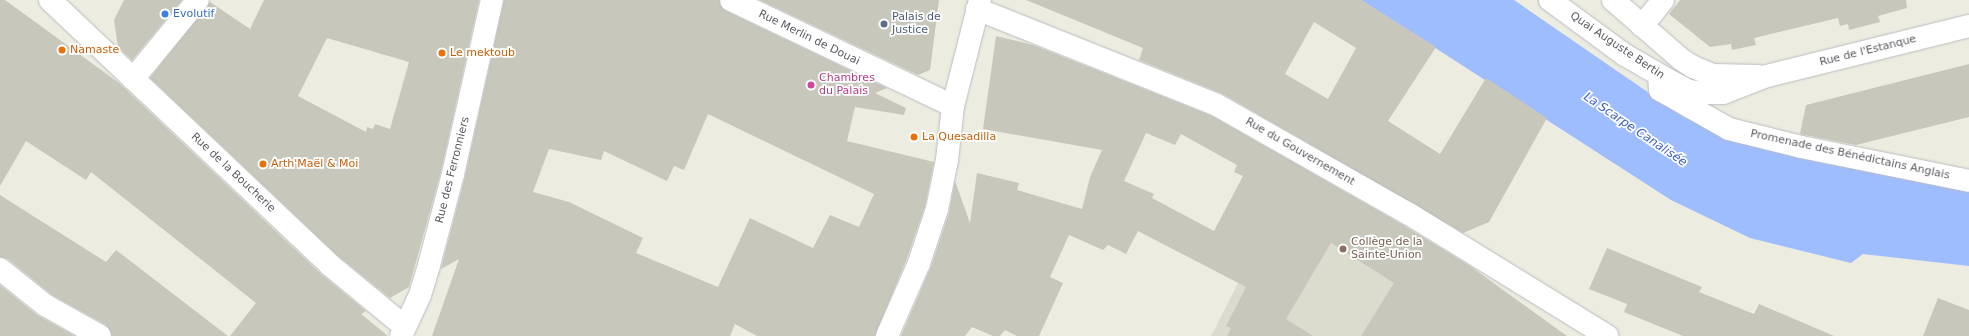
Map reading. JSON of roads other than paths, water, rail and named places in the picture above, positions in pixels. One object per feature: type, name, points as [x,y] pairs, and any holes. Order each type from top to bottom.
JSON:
[{"type":"street","points":[[133,79],[198,0]]},
{"type":"street","name":"Rue des Ferronniers","points":[[403,332],[429,265],[453,174],[492,0]]},
{"type":"street","name":"Rue Merlin de Douai","points":[[731,0],[953,106]]},
{"type":"street","name":"Quai Auguste Bertin","points":[[1550,0],[1625,55],[1688,91],[1723,93],[1767,76]]},
{"type":"street","points":[[1613,0],[1682,60],[1703,72],[1731,76],[1767,76]]},
{"type":"street","points":[[1642,26],[1663,0]]},
{"type":"street","points":[[887,336],[920,263],[937,209],[947,160],[953,106],[979,4]]},
{"type":"street","name":"Rue du Gouvernement","points":[[979,4],[1210,101],[1409,214],[1604,336]]},
{"type":"street","name":"Rue de la Boucherie","points":[[58,6],[133,79],[403,332]]},
{"type":"street","name":"Rue de l'Estanque","points":[[1767,76],[1969,26]]},
{"type":"street","name":"Promenade des Bénédictains Anglais","points":[[1659,75],[1660,90],[1729,129],[1800,147],[1969,181]]},
{"type":"street","points":[[0,269],[45,305],[100,336]]},
{"type":"water","name":"La Scarpe Canalisée","points":[[1361,0],[1514,0],[1684,117],[1737,141],[1969,186],[1969,266],[1863,254],[1851,263],[1750,238],[1671,200]]},
{"type":"place","name":"Evolutif","points":[[165,14]]},
{"type":"place","name":"Palais de Justice","points":[[884,24]]},
{"type":"place","name":"Namaste","points":[[62,50]]},
{"type":"place","name":"Le mektoub","points":[[442,53]]},
{"type":"place","name":"Chambres du Palais","points":[[811,85]]},
{"type":"place","name":"La Quesadilla","points":[[914,137]]},
{"type":"place","name":"Arth'Maël & Moi","points":[[263,164]]},
{"type":"place","name":"Collège de la Sainte-Union","points":[[1343,249]]}]
